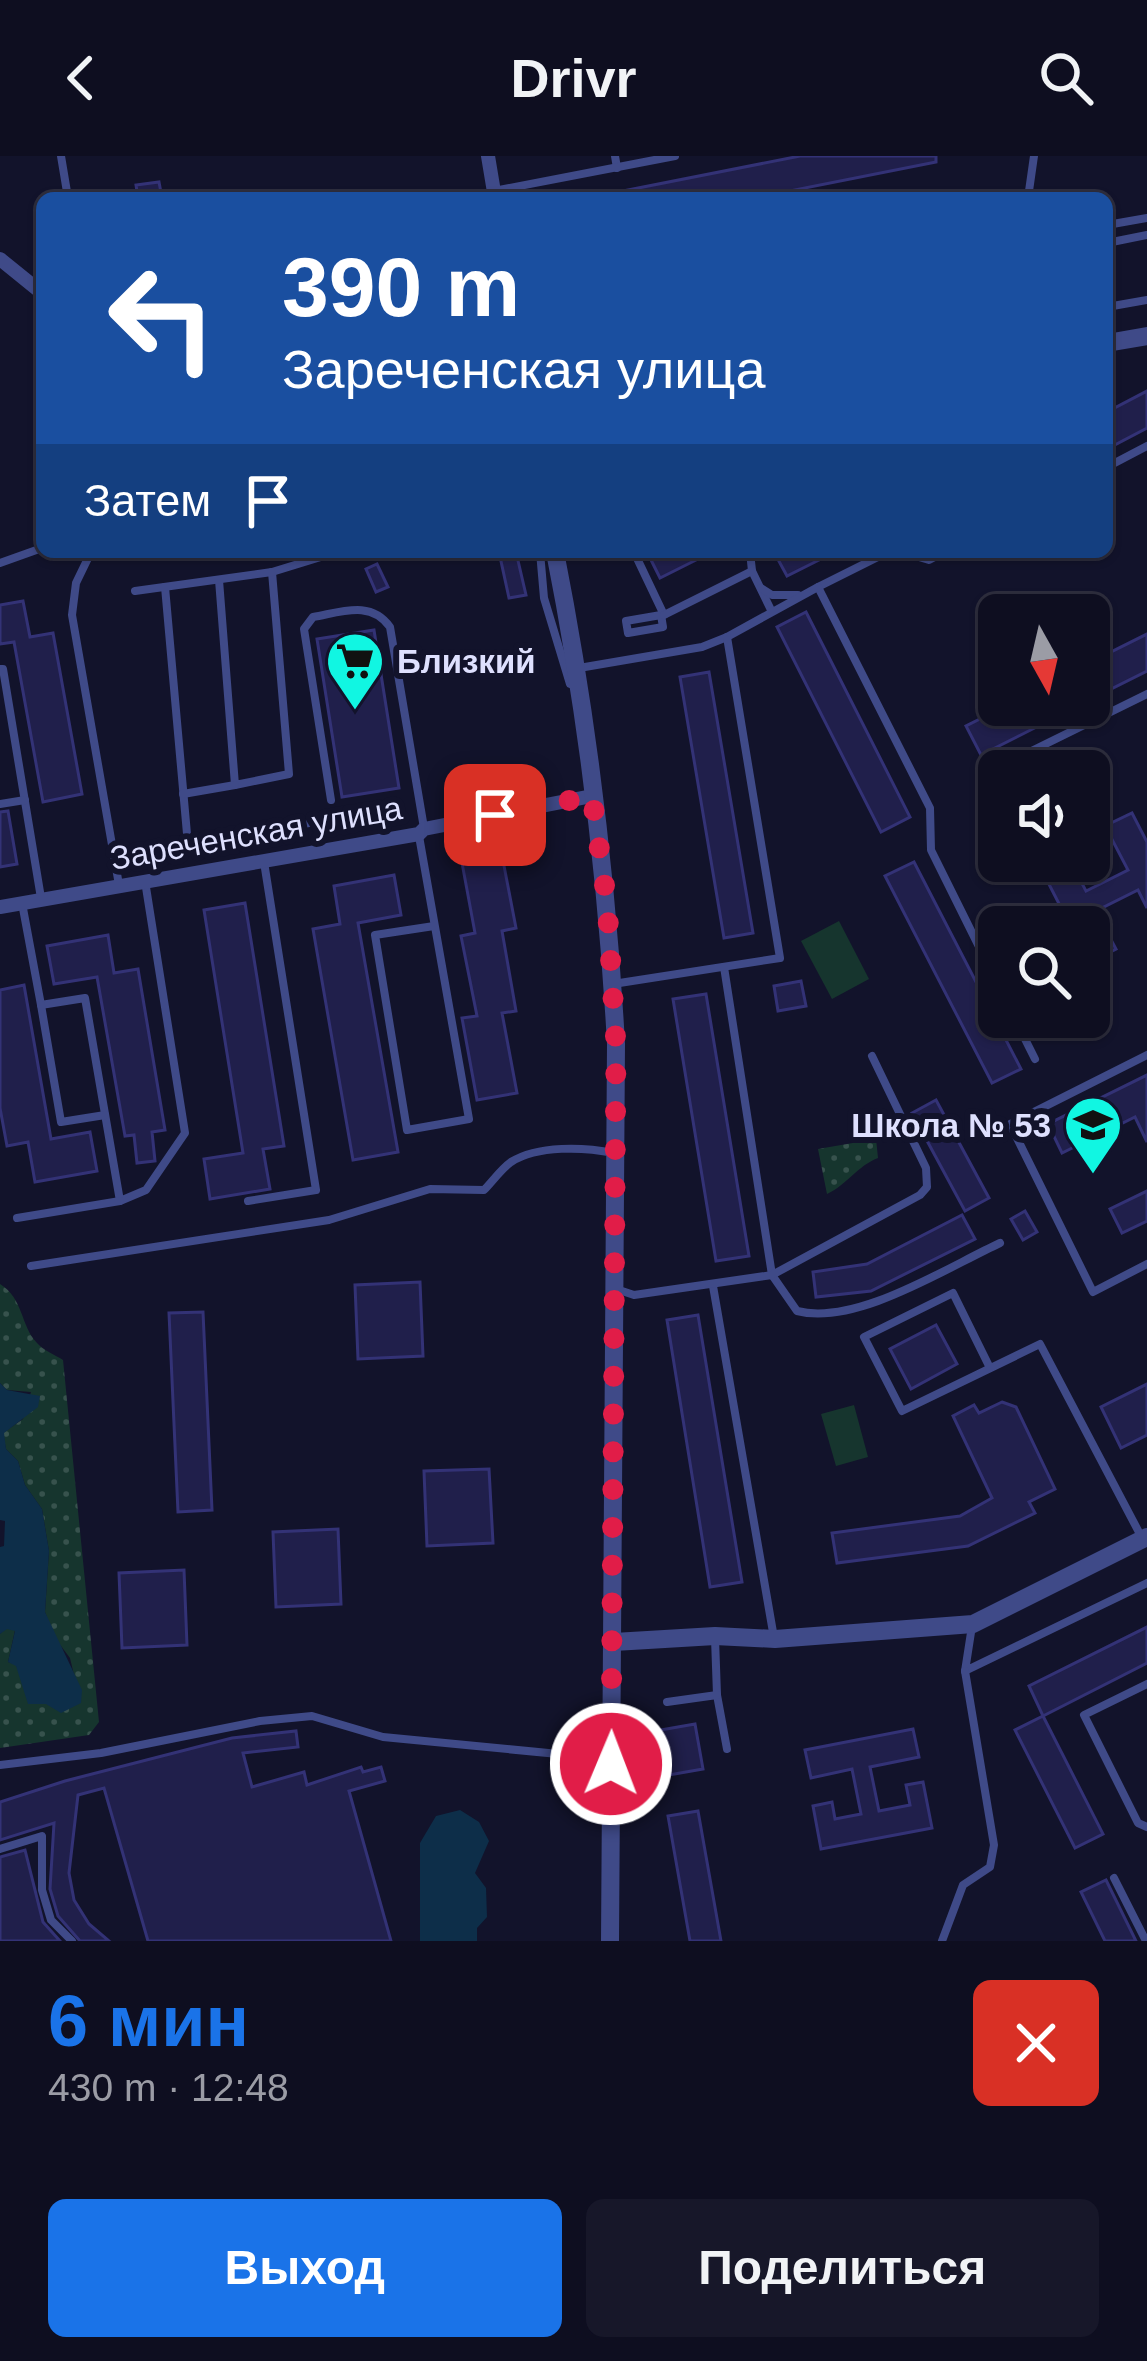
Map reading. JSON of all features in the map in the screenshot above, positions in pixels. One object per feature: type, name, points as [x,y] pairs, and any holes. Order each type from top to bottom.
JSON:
[{"type":"street","points":[[488,156],[494,192]]},
{"type":"street","points":[[0,259],[36,288]]},
{"type":"street","points":[[1113,342],[1147,336]]},
{"type":"street","points":[[556,558],[578,668],[613,984],[610,1941]]},
{"type":"street","name":"Зареченская улица","points":[[0,907],[421,832],[592,796]]},
{"type":"street","points":[[614,1642],[715,1636],[775,1639],[973,1624],[1145,1538]]},
{"type":"lane","points":[[62,156],[67,192]]},
{"type":"lane","points":[[615,156],[617,168]]},
{"type":"lane","points":[[509,192],[675,156]]},
{"type":"lane","points":[[1029,192],[1034,156]]},
{"type":"lane","points":[[1113,224],[1147,218]]},
{"type":"lane","points":[[1113,242],[1147,235]]},
{"type":"lane","points":[[1113,306],[1147,300]]},
{"type":"lane","points":[[1113,464],[1147,446]]},
{"type":"lane","points":[[0,563],[36,550]]},
{"type":"lane","points":[[88,558],[76,583],[72,615],[119,886]]},
{"type":"lane","points":[[135,591],[272,572],[318,558]]},
{"type":"lane","points":[[541,558],[544,598],[585,732]]},
{"type":"lane","points":[[637,558],[663,615],[752,572]]},
{"type":"lane","points":[[751,558],[752,572],[771,610]]},
{"type":"lane","points":[[578,668],[727,638],[771,610],[876,558]]},
{"type":"lane","points":[[183,794],[289,774],[272,572]]},
{"type":"lane","points":[[219,580],[235,785]]},
{"type":"lane","points":[[165,586],[188,845],[320,821]]},
{"type":"lane","points":[[760,587],[772,595],[803,595]]},
{"type":"lane","points":[[818,587],[930,808],[931,850],[978,944]]},
{"type":"lane","points":[[331,800],[304,629],[313,617],[368,609],[390,627],[434,926],[469,1119],[407,1130],[374,935],[434,926]]},
{"type":"lane","points":[[613,984],[780,958],[727,638]]},
{"type":"lane","points":[[0,669],[41,898]]},
{"type":"lane","points":[[1034,750],[1147,694]]},
{"type":"lane","points":[[0,804],[25,800]]},
{"type":"lane","points":[[248,1202],[316,1190],[264,860]]},
{"type":"lane","points":[[17,1218],[120,1201],[146,1190],[185,1133],[145,880]]},
{"type":"lane","points":[[22,903],[61,1122],[105,1115]]},
{"type":"lane","points":[[724,967],[772,1274],[797,1312],[816,1316],[851,1313],[1000,1244]]},
{"type":"lane","points":[[41,1005],[85,998],[120,1201]]},
{"type":"lane","points":[[1024,1038],[1035,1059]]},
{"type":"lane","points":[[1147,1055],[1010,1124],[1093,1292],[1147,1264]]},
{"type":"lane","points":[[615,1288],[634,1295],[772,1274],[920,1196],[927,1187],[926,1168],[872,1056]]},
{"type":"lane","points":[[31,1267],[329,1220],[430,1189],[484,1190],[512,1161],[547,1152],[586,1148],[616,1154]]},
{"type":"lane","points":[[713,1286],[775,1639]]},
{"type":"lane","points":[[990,1368],[953,1293],[864,1336],[902,1412],[1040,1344],[1145,1538]]},
{"type":"lane","points":[[965,1671],[1147,1583]]},
{"type":"lane","points":[[942,1941],[963,1885],[990,1867],[994,1845],[965,1671],[973,1624]]},
{"type":"lane","points":[[715,1636],[717,1695],[727,1749]]},
{"type":"lane","points":[[1147,1684],[1084,1715],[1138,1823],[1147,1827]]},
{"type":"lane","points":[[667,1702],[717,1695]]},
{"type":"lane","points":[[0,1766],[312,1716],[383,1737],[611,1759]]},
{"type":"lane","points":[[0,1849],[42,1837],[42,1890],[51,1920],[72,1941]]},
{"type":"lane","points":[[1114,1878],[1146,1941]]},
{"type":"green space","points":[[839,921],[869,979],[832,999],[801,941]]},
{"type":"green space","points":[[876,1139],[878,1158],[827,1194],[818,1149]]},
{"type":"green space","points":[[0,1284],[14,1297],[37,1343],[63,1360],[99,1722],[89,1735],[0,1748],[0,1634],[7,1628],[15,1630],[8,1662],[16,1665],[29,1696],[75,1679],[70,1658],[55,1638],[45,1612],[49,1551],[42,1509],[25,1485],[18,1461],[6,1449],[3,1433],[23,1419],[31,1392],[7,1390],[0,1383]]},
{"type":"green space","points":[[854,1405],[868,1457],[836,1466],[821,1414]]},
{"type":"water","points":[[0,1383],[7,1390],[40,1396],[38,1407],[4,1433],[6,1449],[18,1461],[25,1485],[42,1509],[49,1551],[45,1612],[82,1690],[81,1703],[61,1713],[46,1704],[28,1704],[16,1666],[8,1662],[15,1631],[0,1634],[0,1547],[4,1546],[5,1521],[0,1520]]},
{"type":"water","points":[[460,1810],[479,1822],[489,1841],[475,1873],[486,1888],[487,1917],[477,1928],[477,1941],[420,1941],[420,1843],[436,1816]]},
{"type":"building","points":[[800,156],[936,156],[936,162],[784,192],[618,192]]},
{"type":"building","points":[[159,182],[161,192],[137,192],[136,185]]},
{"type":"building","points":[[1147,391],[1147,428],[1113,446],[1113,409]]},
{"type":"building","points":[[500,558],[517,558],[526,595],[509,598]]},
{"type":"building","points":[[650,558],[700,558],[660,578]]},
{"type":"building","points":[[777,558],[823,558],[787,576]]},
{"type":"building","points":[[377,564],[388,587],[376,592],[366,569]]},
{"type":"building","points":[[23,601],[30,637],[53,633],[82,794],[43,802],[14,642],[0,644],[0,605]]},
{"type":"building","points":[[806,612],[910,817],[881,832],[777,627]]},
{"type":"building","points":[[374,630],[399,788],[342,797],[317,639]]},
{"type":"building","points":[[1147,634],[1147,671],[1110,690],[1110,652]]},
{"type":"building","points":[[709,672],[753,933],[724,938],[680,677]]},
{"type":"building","points":[[978,720],[978,726],[1038,726],[991,750],[978,750],[966,726]]},
{"type":"building","points":[[8,811],[17,864],[0,867],[0,812]]},
{"type":"building","points":[[1132,813],[1147,842],[1147,908],[1138,890],[1106,906],[1060,906],[1048,882],[1081,882],[1086,891],[1128,870],[1110,836],[1110,824]]},
{"type":"building","points":[[500,845],[516,928],[502,931],[516,1011],[502,1013],[517,1093],[477,1100],[462,1018],[477,1016],[461,936],[475,933],[460,852]]},
{"type":"building","points":[[914,862],[978,986],[978,1038],[1005,1038],[1021,1069],[992,1083],[885,876]]},
{"type":"building","points":[[394,875],[401,915],[358,923],[398,1152],[353,1160],[313,929],[340,924],[334,886]]},
{"type":"building","points":[[245,903],[284,1146],[263,1149],[270,1189],[210,1199],[204,1159],[243,1153],[204,910]]},
{"type":"building","points":[[108,935],[114,973],[138,969],[165,1130],[152,1132],[155,1161],[137,1163],[134,1135],[125,1136],[97,977],[54,984],[47,946]]},
{"type":"building","points":[[801,981],[806,1006],[778,1011],[774,986]]},
{"type":"building","points":[[24,985],[51,1139],[90,1132],[97,1171],[35,1182],[28,1142],[7,1146],[0,1108],[0,990]]},
{"type":"building","points":[[706,994],[749,1256],[716,1261],[673,999]]},
{"type":"building","points":[[1147,1075],[1147,1142],[1135,1117],[1062,1153],[1048,1124]]},
{"type":"building","points":[[936,1100],[989,1198],[965,1211],[912,1113]]},
{"type":"building","points":[[1147,1191],[1147,1221],[1122,1233],[1110,1209]]},
{"type":"building","points":[[1025,1211],[1037,1232],[1023,1240],[1011,1219]]},
{"type":"building","points":[[962,1215],[975,1239],[871,1291],[816,1297],[813,1272],[867,1264]]},
{"type":"building","points":[[420,1282],[423,1356],[358,1359],[355,1285]]},
{"type":"building","points":[[203,1312],[212,1510],[178,1512],[169,1313]]},
{"type":"building","points":[[698,1315],[742,1582],[710,1587],[667,1320]]},
{"type":"building","points":[[936,1325],[957,1364],[911,1389],[890,1349]]},
{"type":"building","points":[[1147,1384],[1147,1435],[1121,1448],[1101,1407]]},
{"type":"building","points":[[1002,1402],[1016,1407],[1055,1489],[1029,1502],[1035,1513],[968,1546],[837,1563],[832,1533],[960,1516],[992,1498],[953,1416],[974,1405],[979,1413]]},
{"type":"building","points":[[489,1469],[493,1543],[427,1546],[424,1471]]},
{"type":"building","points":[[338,1529],[341,1604],[276,1607],[273,1532]]},
{"type":"building","points":[[184,1570],[187,1645],[122,1648],[119,1573]]},
{"type":"building","points":[[1147,1627],[1147,1663],[1043,1716],[1029,1686]]},
{"type":"building","points":[[1043,1716],[1103,1834],[1075,1848],[1015,1730]]},
{"type":"building","points":[[695,1724],[703,1769],[663,1776],[655,1731]]},
{"type":"building","points":[[913,1729],[919,1757],[870,1767],[879,1811],[910,1805],[906,1785],[923,1782],[932,1828],[821,1849],[813,1806],[832,1802],[835,1819],[861,1814],[852,1769],[811,1778],[805,1750]]},
{"type":"building","points":[[296,1731],[298,1747],[243,1753],[252,1787],[304,1772],[307,1785],[361,1767],[363,1772],[381,1767],[385,1781],[349,1791],[391,1941],[148,1941],[104,1788],[78,1795],[69,1873],[74,1900],[89,1924],[109,1941],[80,1941],[58,1916],[50,1889],[54,1823],[0,1840],[0,1802],[232,1738]]},
{"type":"building","points":[[698,1811],[721,1941],[690,1941],[668,1816]]},
{"type":"building","points":[[25,1850],[43,1922],[60,1941],[0,1941],[0,1857]]},
{"type":"building","points":[[1106,1880],[1136,1941],[1105,1941],[1081,1892]]},
{"type":"place","name":"Близкий","points":[[355,712]]},
{"type":"place","name":"Школа № 53","points":[[1093,1176]]},
{"type":"route","points":[[495,815],[592,796],[607,903],[616,1045],[611,1764]]}]
